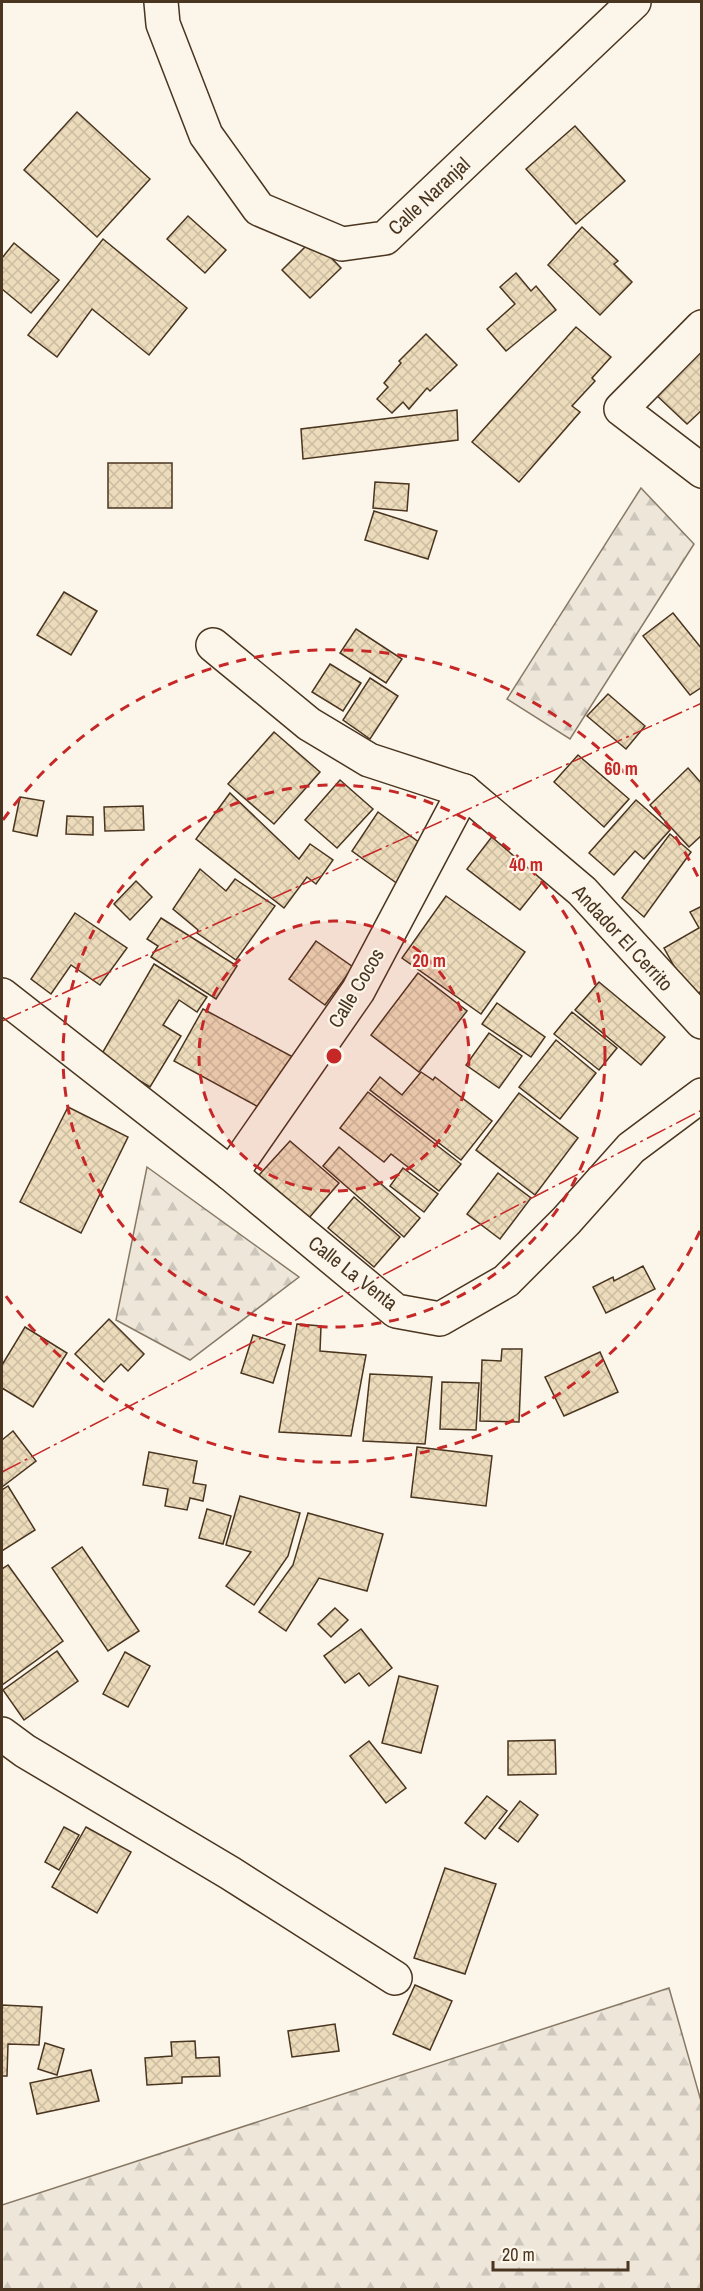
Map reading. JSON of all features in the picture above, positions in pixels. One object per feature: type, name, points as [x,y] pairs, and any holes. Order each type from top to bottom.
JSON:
[{"type":"street","name":"Calle Naranjal","points":[[161,2],[164,24],[206,135],[260,209],[342,244],[385,238],[634,2]]},
{"type":"street","points":[[702,327],[621,409],[702,471]]},
{"type":"street","name":"Andador El Cerrito","points":[[213,645],[309,724],[369,760],[464,791],[582,891],[702,1022]]},
{"type":"street","name":"Calle Cocos","points":[[231,1174],[358,991],[464,791]]},
{"type":"street","name":"Calle La Venta","points":[[2,995],[231,1174],[396,1311],[440,1319],[506,1281],[566,1221],[631,1148],[702,1095]]},
{"type":"street","points":[[2,1734],[25,1751],[230,1873],[395,1978]]},
{"type":"green space","points":[[641,488],[694,544],[570,739],[507,699]]},
{"type":"green space","points":[[147,1167],[299,1277],[190,1360],[116,1320]]},
{"type":"green space","points":[[669,1988],[701,2101],[701,2289],[2,2289],[2,2205]]},
{"type":"building","points":[[77,112],[150,179],[97,237],[24,170]]},
{"type":"building","points":[[575,126],[625,181],[576,224],[526,169]]},
{"type":"building","points":[[188,216],[226,250],[205,273],[167,239]]},
{"type":"building","points":[[582,227],[618,261],[614,264],[632,282],[600,315],[548,265]]},
{"type":"building","points":[[103,239],[187,308],[149,355],[92,309],[57,357],[28,335]]},
{"type":"building","points":[[313,239],[341,268],[310,298],[282,270]]},
{"type":"building","points":[[14,243],[59,280],[31,313],[2,289],[2,258]]},
{"type":"building","points":[[516,273],[531,291],[536,286],[556,310],[506,351],[487,329],[515,304],[500,287]]},
{"type":"building","points":[[576,327],[611,357],[592,378],[595,381],[572,406],[580,412],[519,482],[472,442]]},
{"type":"building","points":[[426,334],[457,365],[430,391],[427,388],[409,409],[403,402],[392,413],[377,399],[388,387],[384,383],[401,363],[399,361]]},
{"type":"building","points":[[702,344],[702,410],[687,424],[653,392]]},
{"type":"building","points":[[457,410],[458,440],[303,459],[301,429]]},
{"type":"building","points":[[108,463],[172,463],[172,508],[108,508]]},
{"type":"building","points":[[375,482],[409,484],[407,511],[373,508]]},
{"type":"building","points":[[374,511],[437,531],[428,559],[365,540]]},
{"type":"building","points":[[64,592],[97,611],[71,655],[37,635]]},
{"type":"building","points":[[673,613],[702,649],[702,687],[690,695],[643,636]]},
{"type":"building","points":[[356,629],[402,659],[386,683],[340,653]]},
{"type":"building","points":[[330,664],[361,683],[343,711],[312,692]]},
{"type":"building","points":[[370,678],[398,696],[370,739],[343,720]]},
{"type":"building","points":[[608,694],[645,726],[626,749],[587,716]]},
{"type":"building","points":[[274,732],[320,772],[274,824],[228,784]]},
{"type":"building","points":[[578,755],[629,799],[604,827],[554,782]]},
{"type":"building","points":[[688,768],[702,784],[702,835],[689,847],[650,805]]},
{"type":"building","points":[[340,780],[373,809],[337,848],[305,820]]},
{"type":"building","points":[[230,793],[299,859],[310,844],[333,860],[316,884],[307,877],[284,908],[196,839]]},
{"type":"building","points":[[20,797],[44,801],[37,836],[13,831]]},
{"type":"building","points":[[636,800],[670,830],[644,859],[635,851],[614,875],[589,853]]},
{"type":"building","points":[[143,806],[144,830],[105,831],[104,807]]},
{"type":"building","points":[[378,812],[428,849],[402,887],[352,851]]},
{"type":"building","points":[[67,816],[93,817],[93,835],[66,834]]},
{"type":"building","points":[[494,834],[548,875],[520,910],[467,869]]},
{"type":"building","points":[[670,834],[691,852],[644,917],[622,898]]},
{"type":"building","points":[[200,869],[226,891],[235,879],[275,906],[236,960],[197,933],[198,930],[173,909]]},
{"type":"building","points":[[136,881],[152,897],[130,920],[114,904]]},
{"type":"building","points":[[446,896],[525,952],[481,1014],[402,958]]},
{"type":"building","points":[[702,906],[702,991],[691,997],[664,948],[699,928],[690,912]]},
{"type":"building","points":[[75,913],[127,948],[100,985],[71,965],[51,994],[31,979]]},
{"type":"building","points":[[161,918],[237,966],[216,999],[151,957],[158,946],[147,939]]},
{"type":"building","points":[[316,941],[353,967],[325,1005],[289,979]]},
{"type":"building","points":[[154,964],[207,997],[197,1012],[179,1000],[163,1025],[181,1036],[150,1087],[100,1057]]},
{"type":"building","points":[[418,973],[467,1011],[419,1072],[371,1035]]},
{"type":"building","points":[[599,982],[665,1037],[641,1065],[575,1010]]},
{"type":"building","points":[[497,1003],[545,1037],[531,1057],[482,1024]]},
{"type":"building","points":[[203,1009],[293,1057],[264,1110],[174,1061]]},
{"type":"building","points":[[572,1012],[617,1048],[599,1070],[554,1034]]},
{"type":"building","points":[[489,1033],[522,1056],[499,1088],[466,1065]]},
{"type":"building","points":[[556,1040],[596,1073],[560,1119],[519,1087]]},
{"type":"building","points":[[421,1072],[433,1080],[435,1077],[492,1121],[461,1160],[370,1090],[380,1077],[402,1095]]},
{"type":"building","points":[[368,1092],[461,1164],[439,1191],[391,1154],[384,1162],[340,1128]]},
{"type":"building","points":[[519,1093],[578,1138],[535,1195],[476,1150]]},
{"type":"building","points":[[68,1107],[128,1137],[81,1233],[20,1202]]},
{"type":"building","points":[[290,1141],[339,1183],[309,1218],[259,1175]]},
{"type":"building","points":[[339,1147],[420,1218],[404,1237],[323,1166]]},
{"type":"building","points":[[403,1168],[438,1194],[424,1212],[390,1186]]},
{"type":"building","points":[[498,1173],[531,1198],[500,1239],[467,1214]]},
{"type":"building","points":[[354,1197],[400,1237],[374,1267],[328,1228]]},
{"type":"building","points":[[643,1266],[655,1289],[606,1313],[593,1287],[613,1277],[614,1281]]},
{"type":"building","points":[[109,1319],[144,1354],[128,1371],[121,1364],[104,1382],[75,1354]]},
{"type":"building","points":[[297,1324],[321,1326],[320,1351],[366,1355],[351,1436],[279,1432]]},
{"type":"building","points":[[25,1327],[67,1353],[33,1407],[2,1388],[2,1365]]},
{"type":"building","points":[[253,1335],[285,1345],[273,1383],[241,1373]]},
{"type":"building","points":[[502,1349],[522,1349],[519,1422],[480,1421],[482,1360],[501,1361]]},
{"type":"building","points":[[600,1352],[618,1392],[564,1416],[545,1377]]},
{"type":"building","points":[[370,1374],[432,1377],[425,1444],[363,1441]]},
{"type":"building","points":[[442,1382],[479,1383],[476,1430],[440,1429]]},
{"type":"building","points":[[13,1431],[36,1461],[2,1487],[2,1440]]},
{"type":"building","points":[[417,1447],[492,1456],[486,1506],[411,1497]]},
{"type":"building","points":[[149,1452],[197,1461],[193,1483],[206,1485],[203,1501],[190,1498],[187,1510],[165,1506],[168,1489],[143,1485]]},
{"type":"building","points":[[8,1486],[35,1530],[2,1551],[2,1490]]},
{"type":"building","points":[[240,1496],[300,1513],[288,1556],[254,1605],[226,1586],[251,1552],[226,1545]]},
{"type":"building","points":[[207,1509],[231,1516],[223,1544],[199,1538]]},
{"type":"building","points":[[308,1513],[383,1534],[367,1591],[319,1578],[286,1631],[259,1612],[293,1565]]},
{"type":"building","points":[[82,1547],[139,1631],[108,1651],[52,1568]]},
{"type":"building","points":[[8,1565],[63,1641],[2,1685],[2,1569]]},
{"type":"building","points":[[335,1608],[348,1620],[331,1637],[318,1624]]},
{"type":"building","points":[[361,1629],[392,1668],[369,1686],[359,1673],[345,1683],[324,1656]]},
{"type":"building","points":[[57,1651],[78,1681],[24,1720],[3,1690]]},
{"type":"building","points":[[125,1652],[150,1666],[128,1707],[103,1694]]},
{"type":"building","points":[[399,1676],[438,1686],[421,1753],[382,1743]]},
{"type":"building","points":[[555,1740],[556,1774],[508,1775],[508,1741]]},
{"type":"building","points":[[369,1741],[406,1788],[386,1803],[350,1756]]},
{"type":"building","points":[[487,1796],[507,1811],[485,1839],[465,1823]]},
{"type":"building","points":[[520,1801],[538,1815],[518,1842],[499,1828]]},
{"type":"building","points":[[64,1827],[79,1835],[59,1870],[45,1862]]},
{"type":"building","points":[[86,1827],[131,1852],[97,1913],[52,1887]]},
{"type":"building","points":[[445,1868],[496,1884],[465,1974],[414,1958]]},
{"type":"building","points":[[415,1985],[452,2001],[430,2050],[393,2034]]},
{"type":"building","points":[[2,2005],[42,2007],[39,2045],[8,2044],[7,2076],[2,2076]]},
{"type":"building","points":[[335,2024],[339,2051],[292,2057],[288,2031]]},
{"type":"building","points":[[195,2041],[196,2058],[219,2057],[220,2076],[182,2077],[182,2083],[147,2085],[145,2058],[172,2056],[171,2042]]},
{"type":"building","points":[[45,2043],[64,2049],[57,2075],[38,2069]]},
{"type":"building","points":[[91,2070],[99,2101],[37,2114],[30,2083]]},
{"type":"power","points":[[2,1021],[702,703]]},
{"type":"power","points":[[2,1472],[702,1110]]}]
